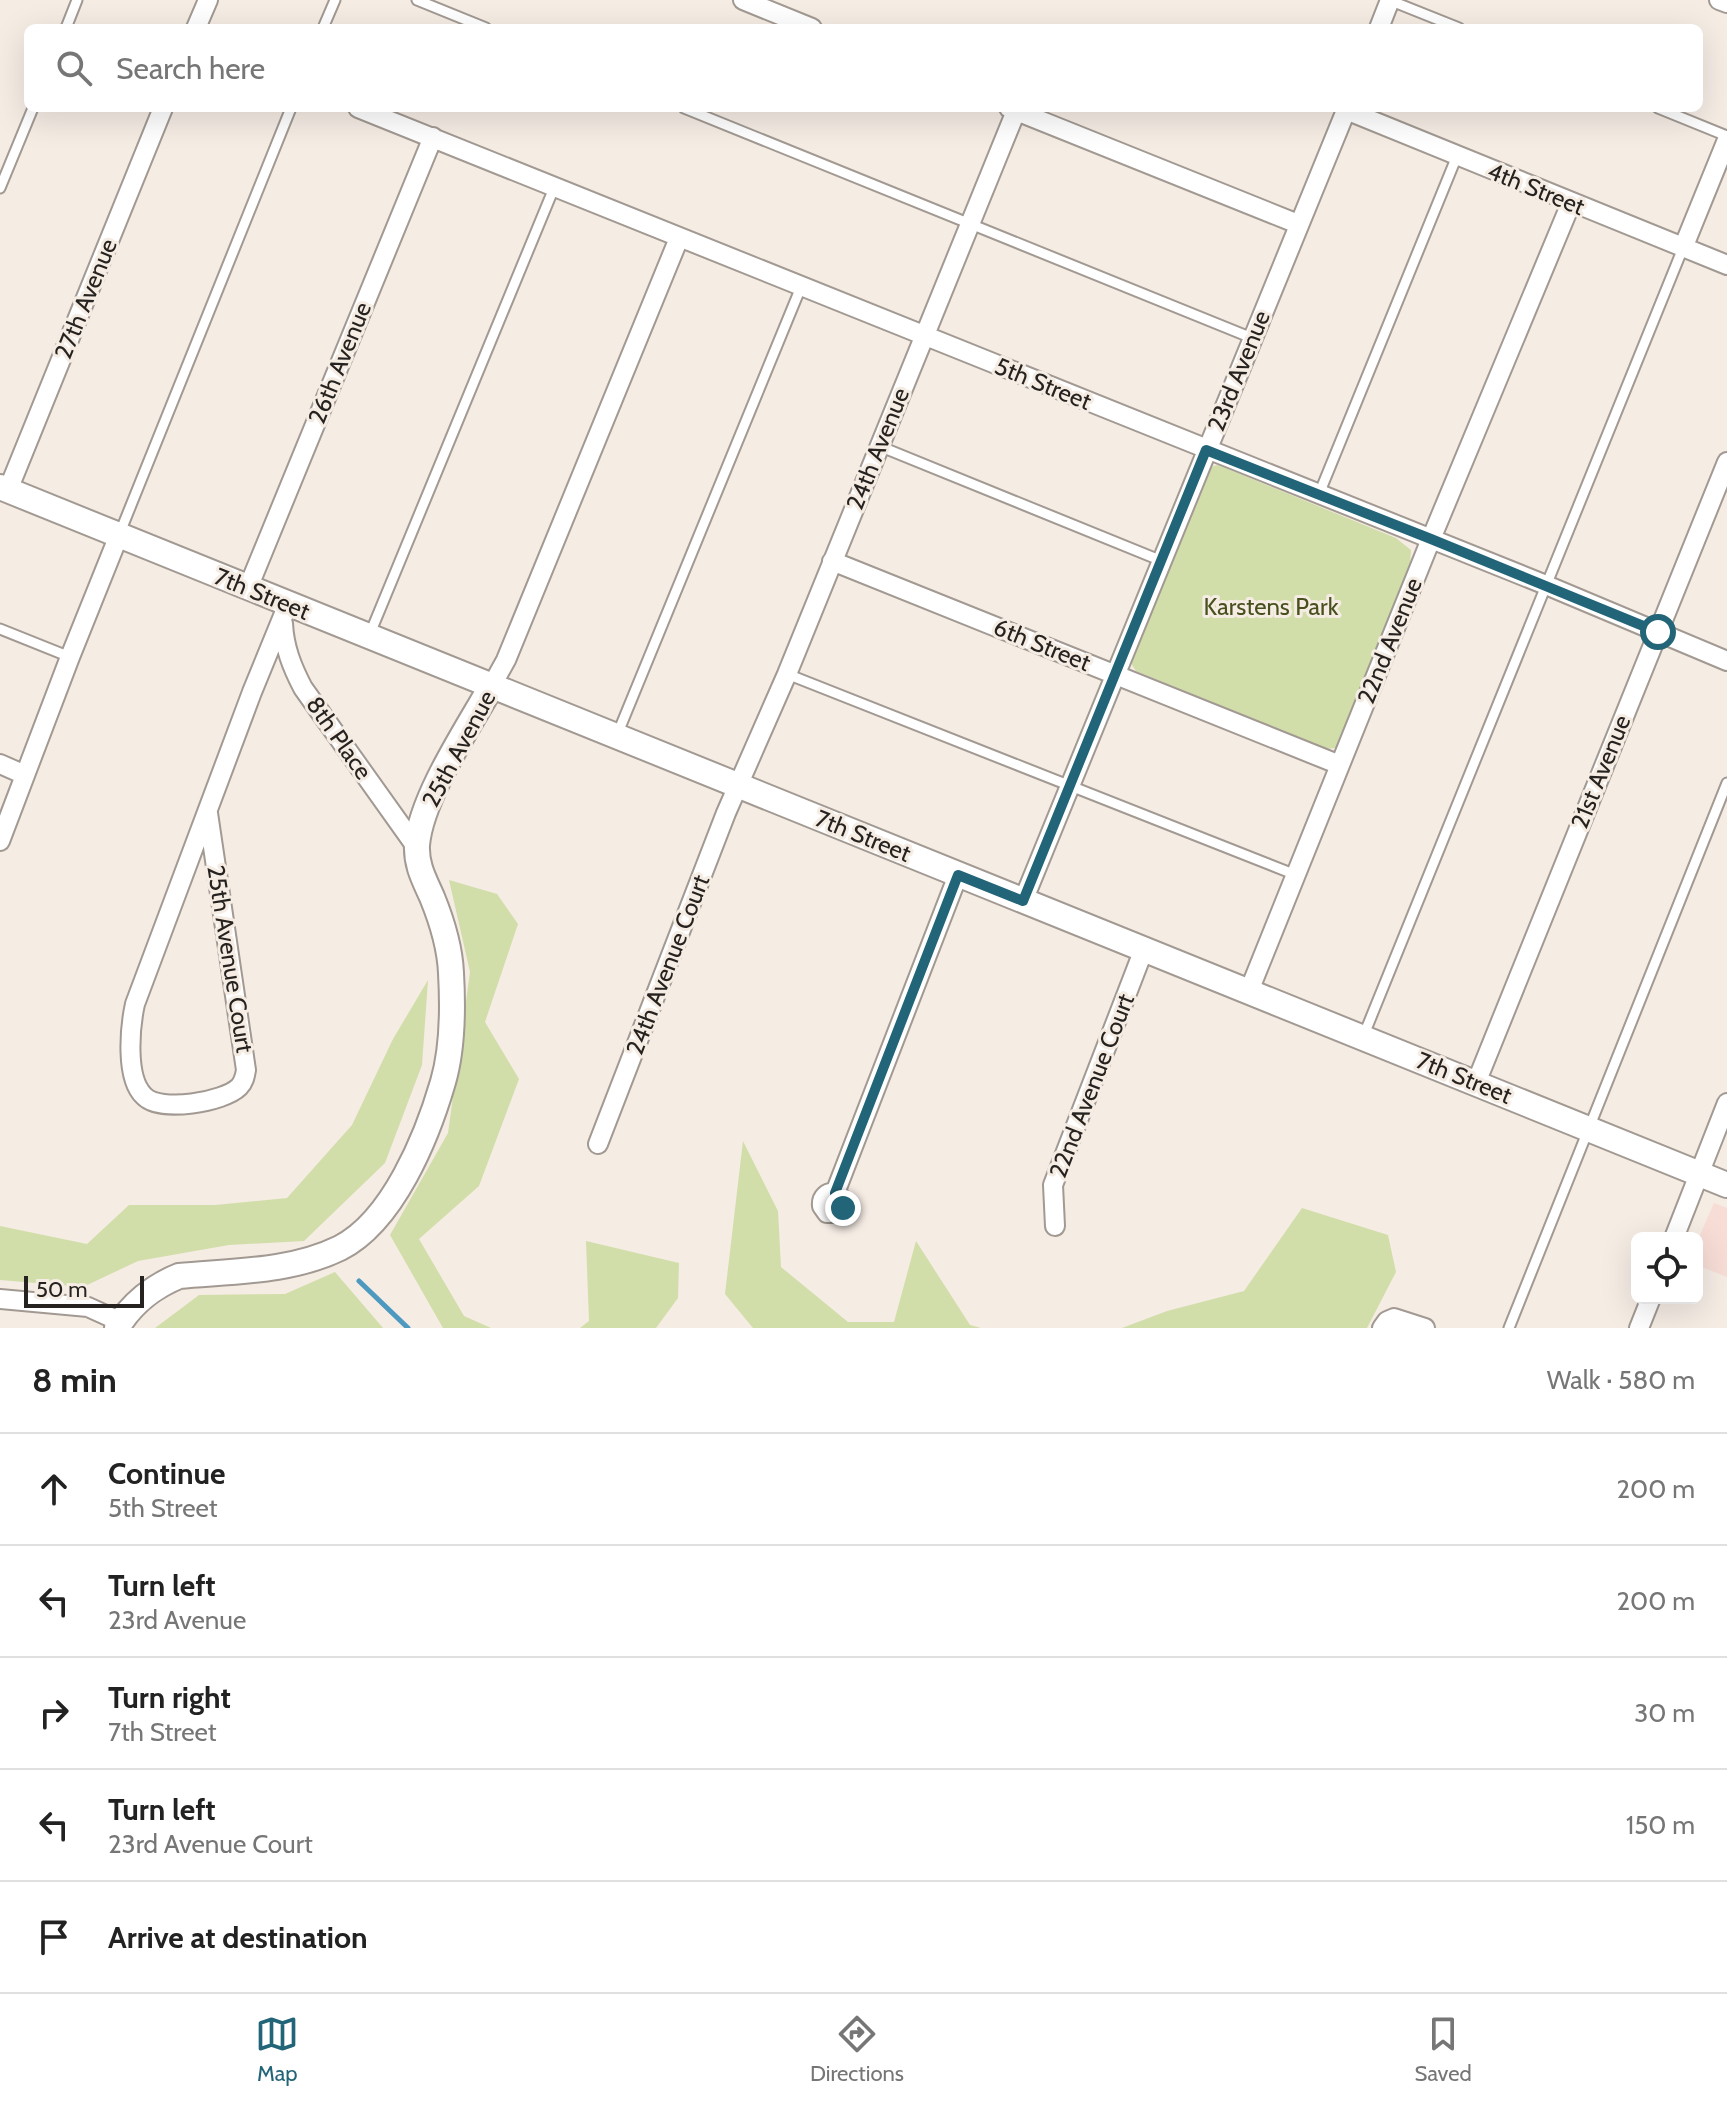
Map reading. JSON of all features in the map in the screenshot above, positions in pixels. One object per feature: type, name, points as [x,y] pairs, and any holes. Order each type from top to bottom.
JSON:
[{"type":"street","points":[[198,24],[208,0]]},
{"type":"street","points":[[743,0],[802,24]]},
{"type":"street","points":[[1381,24],[1390,0]]},
{"type":"street","points":[[1719,0],[1727,3]]},
{"type":"street","name":"27th Avenue","points":[[4,488],[161,112]]},
{"type":"street","name":"5th Street","points":[[368,112],[1546,585],[1727,661]]},
{"type":"street","name":"24th Avenue","points":[[739,786],[970,224],[1012,112]]},
{"type":"street","points":[[1020,112],[1298,224]]},
{"type":"street","name":"23rd Avenue","points":[[1023,901],[1346,112]]},
{"type":"street","name":"4th Street","points":[[1354,112],[1727,265]]},
{"type":"street","name":"26th Avenue","points":[[248,588],[433,137]]},
{"type":"street","points":[[1683,248],[1727,138]]},
{"type":"street","name":"22nd Avenue","points":[[1249,991],[1431,539],[1571,203]]},
{"type":"street","name":"25th Avenue","points":[[119,1325],[148,1293],[163,1282],[179,1276],[291,1266],[341,1247],[374,1223],[395,1196],[443,1081],[451,1038],[451,971],[433,899],[419,871],[417,848],[420,825],[506,660],[679,238]]},
{"type":"street","name":"21st Avenue","points":[[1476,1083],[1727,462]]},
{"type":"street","name":"7th Street","points":[[4,488],[248,588],[286,611],[369,637],[1727,1185]]},
{"type":"street","points":[[0,841],[119,535]]},
{"type":"street","name":"6th Street","points":[[832,561],[1340,765]]},
{"type":"street","name":"25th Avenue Court","points":[[208,813],[246,1070],[241,1085],[231,1093],[176,1106],[163,1106],[144,1097],[138,1089],[130,1048],[132,1020],[208,813],[286,611]]},
{"type":"street","name":"8th Place","points":[[286,611],[284,637],[290,661],[303,688],[417,848]]},
{"type":"street","points":[[0,764],[25,775]]},
{"type":"street","name":"24th Avenue Court","points":[[598,1144],[739,786]]},
{"type":"street","points":[[835,1193],[958,875]]},
{"type":"street","name":"22nd Avenue Court","points":[[1055,1226],[1053,1185],[1144,949]]},
{"type":"street","points":[[1676,1232],[1727,1103]]},
{"type":"street","points":[[0,1299],[88,1307],[119,1325]]},
{"type":"street","points":[[1639,1328],[1649,1304]]},
{"type":"street","points":[[1385,1324],[1394,1318],[1425,1328]]},
{"type":"lane","points":[[68,24],[77,0]]},
{"type":"lane","points":[[325,24],[335,0]]},
{"type":"lane","points":[[417,0],[476,24]]},
{"type":"lane","points":[[1390,0],[1449,24]]},
{"type":"lane","points":[[0,188],[31,112]]},
{"type":"lane","points":[[119,535],[289,112]]},
{"type":"lane","points":[[694,112],[1252,338]]},
{"type":"lane","points":[[1667,112],[1727,138]]},
{"type":"lane","points":[[1319,494],[1457,156]]},
{"type":"lane","points":[[369,637],[554,188]]},
{"type":"lane","points":[[1363,1037],[1683,248]]},
{"type":"lane","points":[[617,737],[801,287]]},
{"type":"lane","points":[[879,446],[1162,561]]},
{"type":"lane","points":[[0,629],[70,657]]},
{"type":"lane","points":[[787,674],[1296,875]]},
{"type":"lane","points":[[1509,1328],[1727,783]]},
{"type":"shaded area","points":[[1714,1203],[1727,1208],[1727,1277],[1703,1267],[1701,1232]]},
{"type":"green space","name":"Karstens Park","points":[[1218,465],[1396,538],[1411,550],[1410,565],[1346,733],[1336,748],[1325,749],[1136,671],[1132,665],[1132,657],[1206,477],[1213,466]]},
{"type":"green space","points":[[449,880],[497,894],[518,924],[485,1022],[519,1079],[479,1186],[419,1239],[464,1316],[491,1328],[443,1328],[390,1235],[448,1133],[470,972]]},
{"type":"green space","points":[[428,980],[422,1065],[385,1163],[304,1241],[229,1245],[138,1261],[83,1287],[0,1280],[0,1226],[87,1244],[129,1205],[215,1205],[287,1198],[352,1125],[393,1039]]},
{"type":"green space","points":[[743,1141],[778,1211],[781,1267],[848,1322],[894,1322],[916,1241],[970,1325],[981,1328],[753,1328],[725,1294]]},
{"type":"green space","points":[[1302,1208],[1388,1235],[1396,1272],[1367,1328],[1122,1328],[1167,1311],[1244,1291]]},
{"type":"green space","points":[[586,1241],[679,1263],[678,1298],[656,1328],[580,1328],[589,1321]]},
{"type":"green space","points":[[335,1272],[383,1328],[155,1328],[199,1295],[285,1294]]},
{"type":"waterway","points":[[359,1281],[408,1328]]},
{"type":"route","points":[[843,1208],[843,1200],[835,1193],[958,875],[1023,901],[1206,450],[1658,632]]}]
